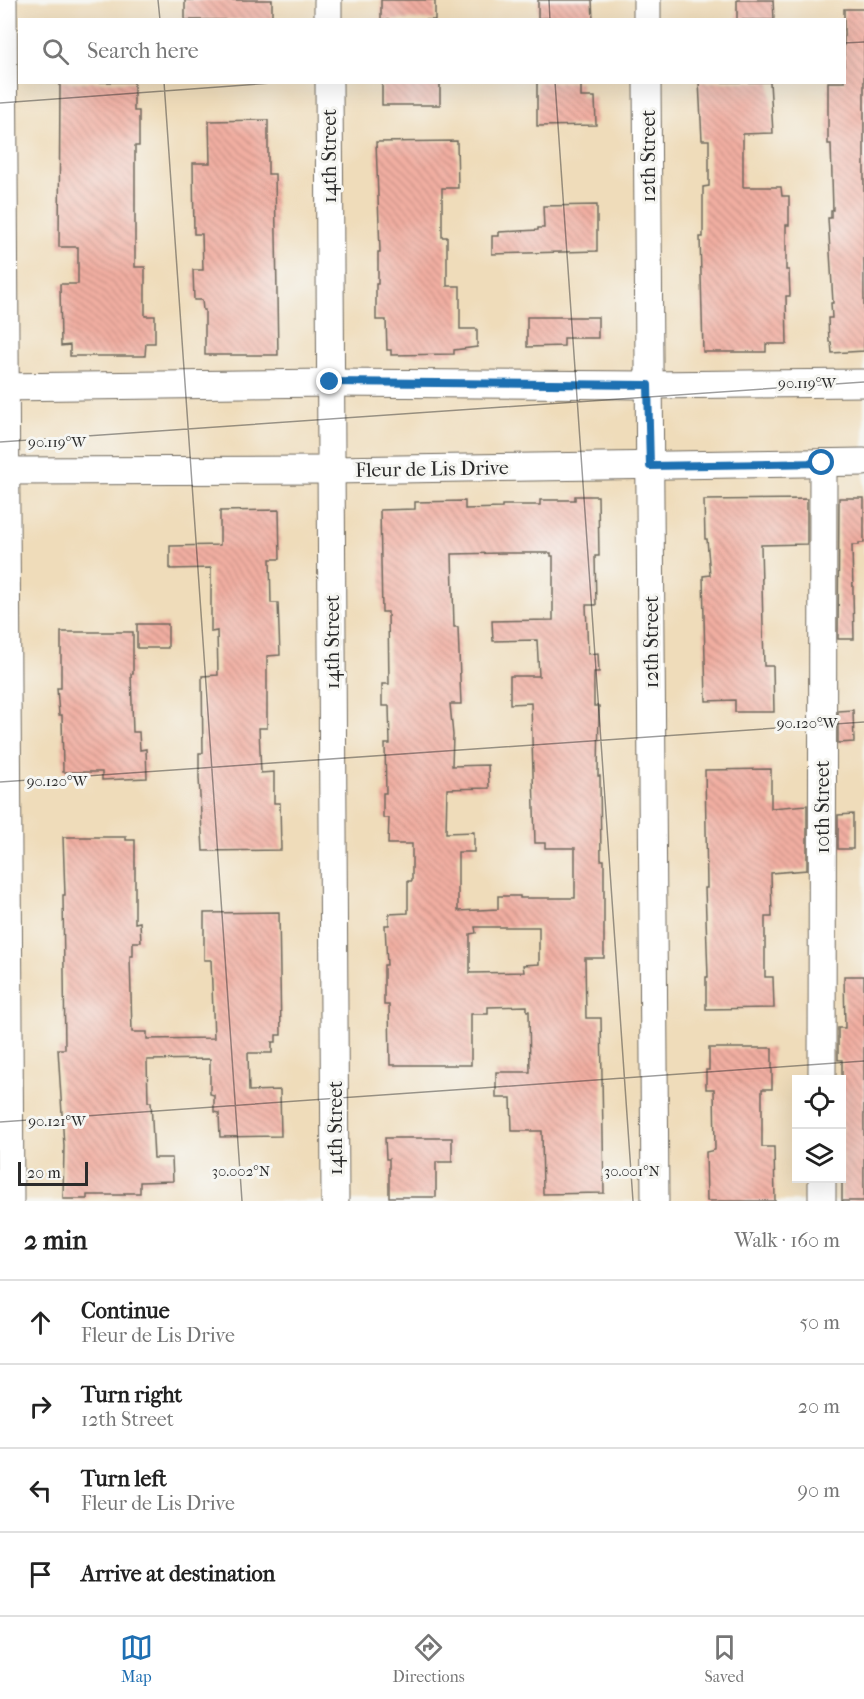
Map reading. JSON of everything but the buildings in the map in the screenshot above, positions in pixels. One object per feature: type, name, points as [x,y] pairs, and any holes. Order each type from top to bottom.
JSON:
[{"type":"street","points":[[3,0],[3,470],[10,1201]]},
{"type":"street","points":[[328,0],[328,18]]},
{"type":"street","points":[[647,0],[647,18]]},
{"type":"street","name":"14th Street","points":[[328,84],[335,1201]]},
{"type":"street","name":"12th Street","points":[[647,84],[655,1201]]},
{"type":"street","points":[[3,387],[330,382],[648,385],[864,383]]},
{"type":"street","name":"Fleur de Lis Drive","points":[[3,470],[331,470],[864,462]]},
{"type":"street","name":"10th Street","points":[[822,463],[822,1075]]},
{"type":"street","points":[[822,1183],[822,1201]]},
{"type":"route","points":[[330,382],[648,385],[650,466],[822,463]]}]
